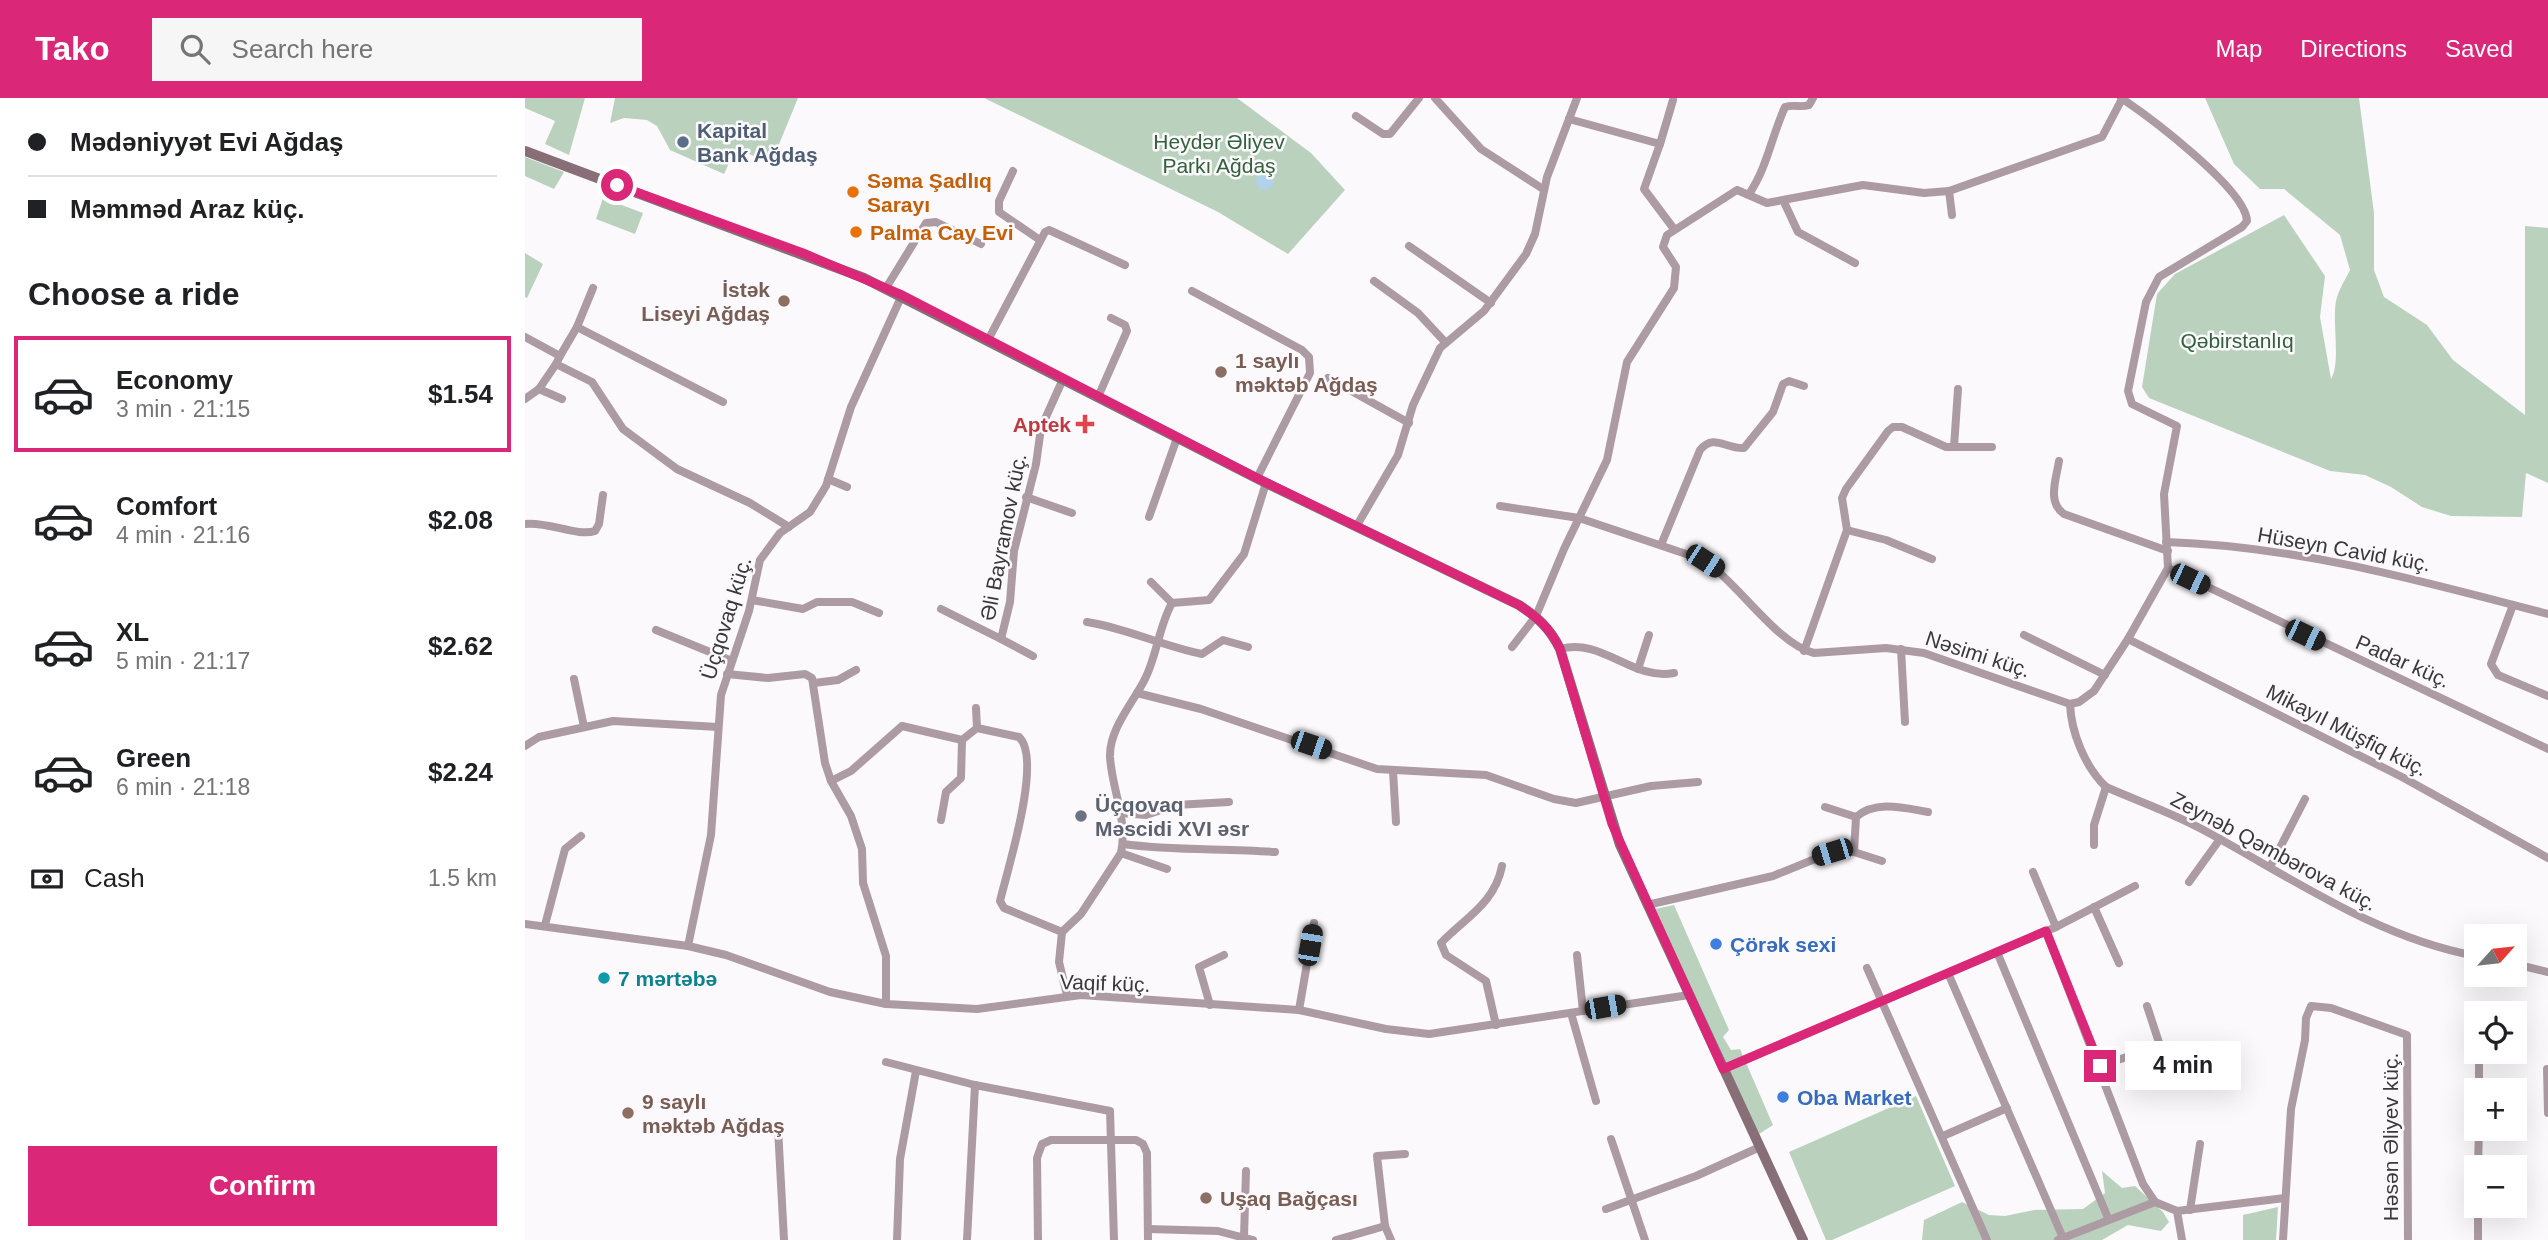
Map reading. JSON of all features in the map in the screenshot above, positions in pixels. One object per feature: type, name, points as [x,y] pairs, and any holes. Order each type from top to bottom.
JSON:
[{"type":"main road","points":[[525,151],[803,253],[902,295],[1177,438],[1519,605],[1537,617],[1554,636],[1560,649],[1603,798],[1647,905],[1803,1240]]},
{"type":"street","points":[[1356,116],[1383,134],[1390,134],[1419,98]]},
{"type":"street","points":[[1435,98],[1481,149],[1543,189]]},
{"type":"street","points":[[1356,527],[1398,455],[1419,391],[1445,342],[1491,303],[1532,242],[1543,189],[1577,98]]},
{"type":"street","points":[[1749,194],[1760,177],[1774,130],[1785,107],[1803,107],[1809,105],[1813,98]]},
{"type":"street","points":[[1512,647],[1537,617],[1607,460],[1627,362],[1674,288],[1675,267],[1663,247],[1667,235],[1731,192],[1742,190],[1760,202],[1784,202],[1863,185],[1924,193],[1949,191],[2102,137],[2122,98],[2179,139],[2246,215],[2242,227],[2167,271],[2151,289],[2147,302],[2129,391],[2132,404],[2177,426],[2164,494],[2168,568],[2105,675],[2086,698],[2070,704],[2075,734],[2097,778],[2106,787],[2094,825],[2094,845]]},
{"type":"street","points":[[1673,100],[1644,189],[1674,229]]},
{"type":"street","points":[[1569,119],[1660,144]]},
{"type":"street","points":[[1013,171],[999,201],[999,212],[1040,240]]},
{"type":"street","points":[[1949,191],[1952,215]]},
{"type":"street","points":[[1784,202],[1798,232],[1854,262]]},
{"type":"street","points":[[886,288],[926,223],[936,222],[981,243]]},
{"type":"street","points":[[988,340],[1045,232],[1056,230],[1125,265]]},
{"type":"street","points":[[1409,246],[1491,303]]},
{"type":"street","points":[[1374,281],[1417,313],[1445,342]]},
{"type":"street","points":[[525,399],[538,389],[558,360],[577,327],[593,288]]},
{"type":"street","points":[[1151,582],[1172,603],[1209,600],[1240,564],[1262,480],[1310,373],[1309,357],[1192,291]]},
{"type":"street","name":"Üçqovaq küç.","points":[[688,946],[711,835],[718,727],[727,674],[765,551],[817,503],[828,479],[851,407],[902,295]]},
{"type":"street","points":[[1098,397],[1127,331],[1125,325],[1111,318]]},
{"type":"street","points":[[577,327],[723,402]]},
{"type":"street","points":[[525,337],[592,382],[623,429],[677,468],[750,503],[789,527]]},
{"type":"street","points":[[1328,378],[1409,423]]},
{"type":"street","name":"Əli Bayramov küç.","points":[[941,609],[1001,639],[1010,602],[1014,551],[1036,464],[1041,428],[1063,379]]},
{"type":"street","points":[[1661,545],[1700,450],[1706,443],[1714,440],[1735,449],[1744,448],[1773,412],[1783,384],[1789,381],[1804,386]]},
{"type":"street","points":[[538,389],[562,399]]},
{"type":"street","points":[[1954,447],[1958,389]]},
{"type":"street","points":[[1500,506],[1579,518],[1705,561],[1718,569],[1784,635],[1804,651],[1847,530],[1842,498],[1892,427],[1902,427],[1933,444],[1992,447]]},
{"type":"street","points":[[1149,517],[1177,438]]},
{"type":"street","name":"Hüseyn Cavid küç.","points":[[2059,461],[2053,500],[2055,508],[2167,546],[2234,547],[2349,565],[2431,582],[2548,614]]},
{"type":"street","points":[[828,479],[847,487]]},
{"type":"street","points":[[525,524],[553,524],[588,533],[595,531],[603,495]]},
{"type":"street","points":[[1026,497],[1072,513]]},
{"type":"street","points":[[1847,530],[1885,540],[1932,559]]},
{"type":"street","name":"Padar küç.","points":[[2168,568],[2548,748]]},
{"type":"street","points":[[752,600],[803,609],[817,602],[852,602],[879,613]]},
{"type":"street","points":[[1067,995],[1059,962],[1062,932],[1081,914],[1122,849],[1121,813],[1111,748],[1115,732],[1137,693],[1172,603]]},
{"type":"street","points":[[2513,605],[2491,664],[2492,670],[2548,696]]},
{"type":"street","points":[[1087,622],[1111,625],[1157,644],[1202,654],[1223,640],[1248,647]]},
{"type":"street","points":[[656,630],[731,660]]},
{"type":"street","points":[[1638,669],[1649,635]]},
{"type":"street","points":[[2024,635],[2081,660],[2105,675]]},
{"type":"street","points":[[1001,639],[1033,656]]},
{"type":"street","name":"Mikayıl Müşfiq küç.","points":[[2128,639],[2390,771],[2548,858]]},
{"type":"street","points":[[1560,649],[1572,645],[1590,648],[1660,676],[1674,673]]},
{"type":"street","points":[[1901,649],[1905,722]]},
{"type":"street","name":"Nəsimi küç.","points":[[1804,651],[1901,649],[1936,656],[2070,704]]},
{"type":"street","points":[[814,683],[838,680],[856,670]]},
{"type":"street","points":[[727,674],[768,678],[805,674],[814,683],[825,763],[831,781],[851,816],[862,849],[863,883],[886,956],[885,1004]]},
{"type":"street","points":[[574,679],[584,727]]},
{"type":"street","points":[[1137,693],[1192,706],[1377,769],[1459,771],[1503,779],[1529,791],[1576,803],[1651,786],[1698,782]]},
{"type":"street","points":[[941,820],[946,792],[961,778],[963,740],[977,728],[977,708]]},
{"type":"street","points":[[525,746],[539,737],[634,720],[718,727]]},
{"type":"street","points":[[831,781],[851,771],[902,726],[963,740]]},
{"type":"street","points":[[977,728],[1019,737],[1026,747],[1023,806],[1001,905],[1062,932]]},
{"type":"street","points":[[1393,771],[1396,822]]},
{"type":"street","name":"Zeynəb Qəmbərova küç.","points":[[2106,787],[2188,821],[2396,933],[2464,954]]},
{"type":"street","points":[[2270,867],[2305,799]]},
{"type":"street","points":[[1121,813],[1146,815],[1176,805],[1229,802]]},
{"type":"street","points":[[1825,807],[1856,817],[1886,805],[1928,812]]},
{"type":"street","points":[[1854,852],[1856,817]]},
{"type":"street","points":[[545,925],[565,849],[582,836]]},
{"type":"street","points":[[2189,882],[2220,839]]},
{"type":"street","points":[[1122,849],[1208,847],[1275,852]]},
{"type":"street","points":[[1122,849],[1167,869]]},
{"type":"street","points":[[1647,905],[1773,877],[1832,852],[1854,852],[1882,861]]},
{"type":"street","points":[[1496,1025],[1486,981],[1446,955],[1441,943],[1482,906],[1499,881],[1502,866]]},
{"type":"street","points":[[2033,872],[2056,927]]},
{"type":"street","points":[[1723,1069],[2056,927],[2135,886]]},
{"type":"street","points":[[2094,907],[2119,963]]},
{"type":"street","points":[[1299,1010],[1314,923]]},
{"type":"street","name":"Vaqif küç.","points":[[525,924],[688,946],[726,955],[830,992],[885,1004],[977,1009],[1067,995],[1299,1010],[1402,1032],[1442,1033],[1689,995]]},
{"type":"street","points":[[2046,931],[2143,1184],[2155,1202],[2177,1211],[2285,1198],[2283,1240]]},
{"type":"street","points":[[1997,952],[2108,1218]]},
{"type":"street","points":[[1210,1005],[1198,970],[1202,964],[1224,955]]},
{"type":"street","points":[[1577,955],[1583,1011]]},
{"type":"street","points":[[2527,967],[2548,972]]},
{"type":"street","points":[[1867,968],[1987,1240]]},
{"type":"street","points":[[1948,973],[2061,1239],[2108,1218],[2155,1202]]},
{"type":"street","points":[[2147,1006],[2168,1070],[2173,1075],[2185,1076]]},
{"type":"street","name":"Həsən Əliyev küç.","points":[[2285,1198],[2291,1109],[2305,1040],[2306,1018],[2311,1006],[2331,1008],[2407,1035],[2408,1240]]},
{"type":"street","points":[[1571,1013],[1596,1101]]},
{"type":"street","points":[[2100,1066],[2159,1046]]},
{"type":"street","points":[[886,1062],[975,1085],[1110,1111],[1114,1240]]},
{"type":"street","points":[[2547,1069],[2548,1112]]},
{"type":"street","points":[[897,1240],[900,1159],[916,1071]]},
{"type":"street","points":[[967,1240],[975,1085]]},
{"type":"street","points":[[1943,1136],[2007,1108]]},
{"type":"street","points":[[778,1128],[784,1240]]},
{"type":"street","points":[[1611,1139],[1645,1240]]},
{"type":"street","points":[[1038,1240],[1037,1158],[1042,1144],[1051,1140],[1136,1140],[1143,1144],[1147,1153],[1148,1240]]},
{"type":"street","points":[[2190,1210],[2200,1144]]},
{"type":"street","points":[[1606,1209],[1760,1147]]},
{"type":"street","points":[[1391,1240],[1385,1226],[1377,1156],[1405,1154]]},
{"type":"street","points":[[1148,1229],[1248,1239],[1246,1171]]},
{"type":"street","points":[[2177,1211],[2182,1240]]},
{"type":"street","points":[[2478,1218],[2478,1240]]},
{"type":"street","points":[[1336,1240],[1385,1226]]},
{"type":"green space","points":[[525,98],[585,98],[569,155],[545,144],[555,121],[525,108]]},
{"type":"green space","points":[[615,98],[798,98],[771,164],[736,148],[724,174],[670,150],[657,126],[647,120],[624,118],[610,123]]},
{"type":"green space","name":"Heydər Əliyev Parkı Ağdaş","points":[[984,98],[1237,98],[1311,153],[1345,190],[1288,254],[1218,212]]},
{"type":"green space","name":"Qəbirstanlıq","points":[[2205,98],[2359,98],[2374,213],[2374,270],[2384,297],[2427,325],[2453,360],[2525,415],[2525,226],[2548,228],[2548,483],[2526,473],[2522,517],[2451,516],[2422,507],[2391,487],[2365,475],[2330,471],[2149,398],[2142,387],[2157,294],[2175,274],[2284,215],[2325,276],[2320,317],[2331,379],[2334,372],[2336,301],[2350,270],[2340,235],[2284,189],[2260,189],[2234,164]]},
{"type":"green space","points":[[525,157],[564,172],[554,189],[525,176]]},
{"type":"green space","points":[[603,198],[643,213],[635,234],[596,219]]},
{"type":"green space","points":[[525,253],[543,264],[527,298],[525,297]]},
{"type":"green space","points":[[1674,905],[1729,1030],[1723,1037],[1731,1050],[1740,1049],[1773,1125],[1759,1134],[1655,909]]},
{"type":"green space","points":[[1916,1096],[1955,1186],[1832,1240],[1826,1240],[1789,1152]]},
{"type":"green space","points":[[2102,1171],[2122,1188],[2135,1186],[2163,1212],[2169,1222],[2161,1231],[2128,1225],[2102,1240],[1922,1240],[1924,1220],[1962,1202],[1989,1215],[2005,1216],[2034,1210],[2083,1209],[2105,1193]]},
{"type":"green space","points":[[2278,1207],[2276,1240],[2243,1240],[2243,1215]]},
{"type":"water","points":[[1261,172],[1269,172],[1274,181],[1272,188],[1261,190],[1256,185],[1256,177]]},
{"type":"place","name":"Kapital Bank Ağdaş","points":[[683,142]]},
{"type":"place","name":"Səma Şadlıq Sarayı","points":[[853,192]]},
{"type":"place","name":"Palma Cay Evi","points":[[856,232]]},
{"type":"place","name":"İstək Liseyi Ağdaş","points":[[784,301]]},
{"type":"place","name":"1 saylı məktəb Ağdaş","points":[[1221,372]]},
{"type":"place","name":"Aptek","points":[[1085,424]]},
{"type":"place","name":"Üçqovaq Məscidi XVI əsr","points":[[1081,816]]},
{"type":"place","name":"Çörək sexi","points":[[1716,944]]},
{"type":"place","name":"7 mərtəbə","points":[[604,978]]},
{"type":"place","name":"Oba Market","points":[[1783,1097]]},
{"type":"place","name":"9 saylı məktəb Ağdaş","points":[[628,1113]]},
{"type":"place","name":"Uşaq Bağçası","points":[[1206,1198]]},
{"type":"route","points":[[617,185],[803,253],[902,295],[1257,478],[1519,605],[1537,617],[1554,636],[1560,649],[1603,798],[1620,845],[1723,1069],[2046,931],[2100,1066]]}]
